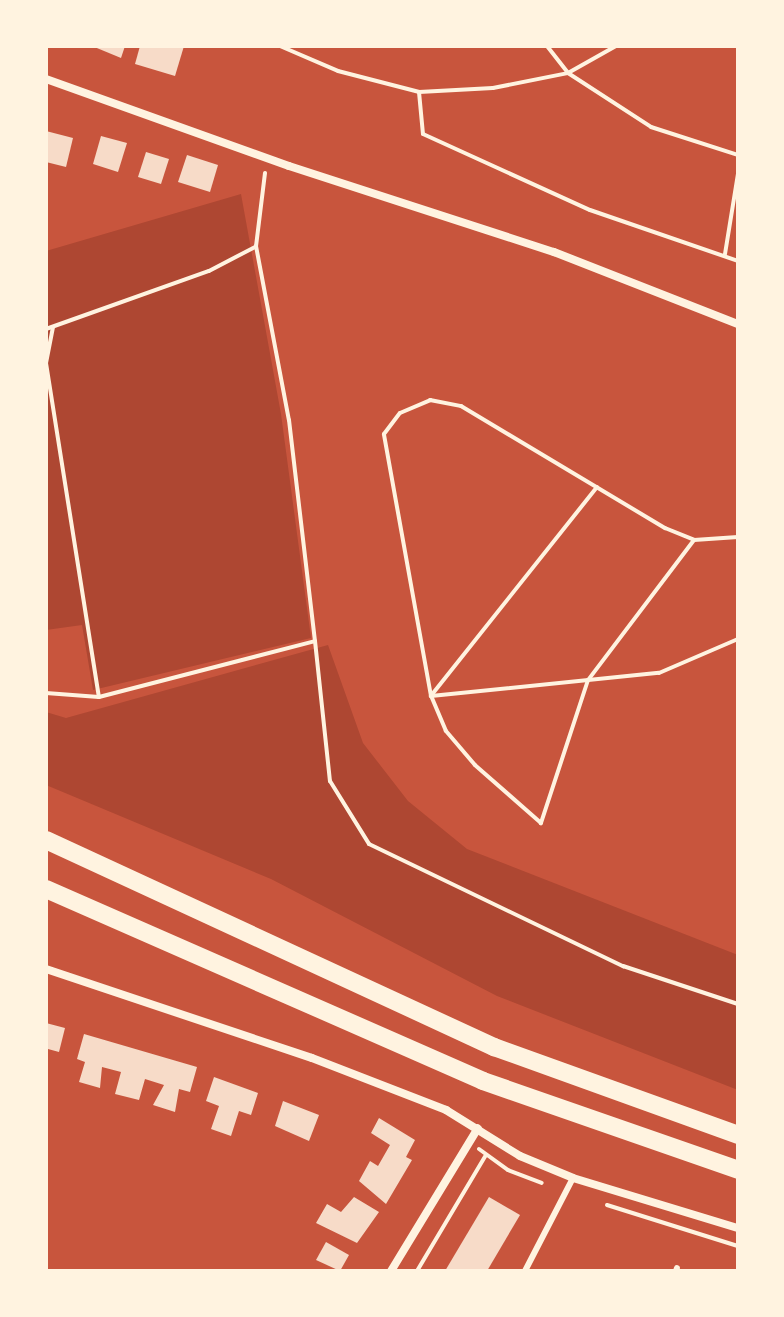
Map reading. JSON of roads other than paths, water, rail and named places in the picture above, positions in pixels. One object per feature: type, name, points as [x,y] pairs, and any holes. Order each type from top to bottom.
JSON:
[{"type":"highway","points":[[46,840],[494,1047],[738,1135]]},
{"type":"highway","points":[[46,889],[483,1081],[738,1170]]},
{"type":"street","points":[[46,79],[270,158],[554,252],[738,324]]},
{"type":"street","points":[[46,969],[312,1058],[446,1110],[520,1156],[573,1178],[738,1228]]},
{"type":"street","points":[[391,1271],[478,1128]]},
{"type":"lane","points":[[525,1271],[573,1178]]}]
